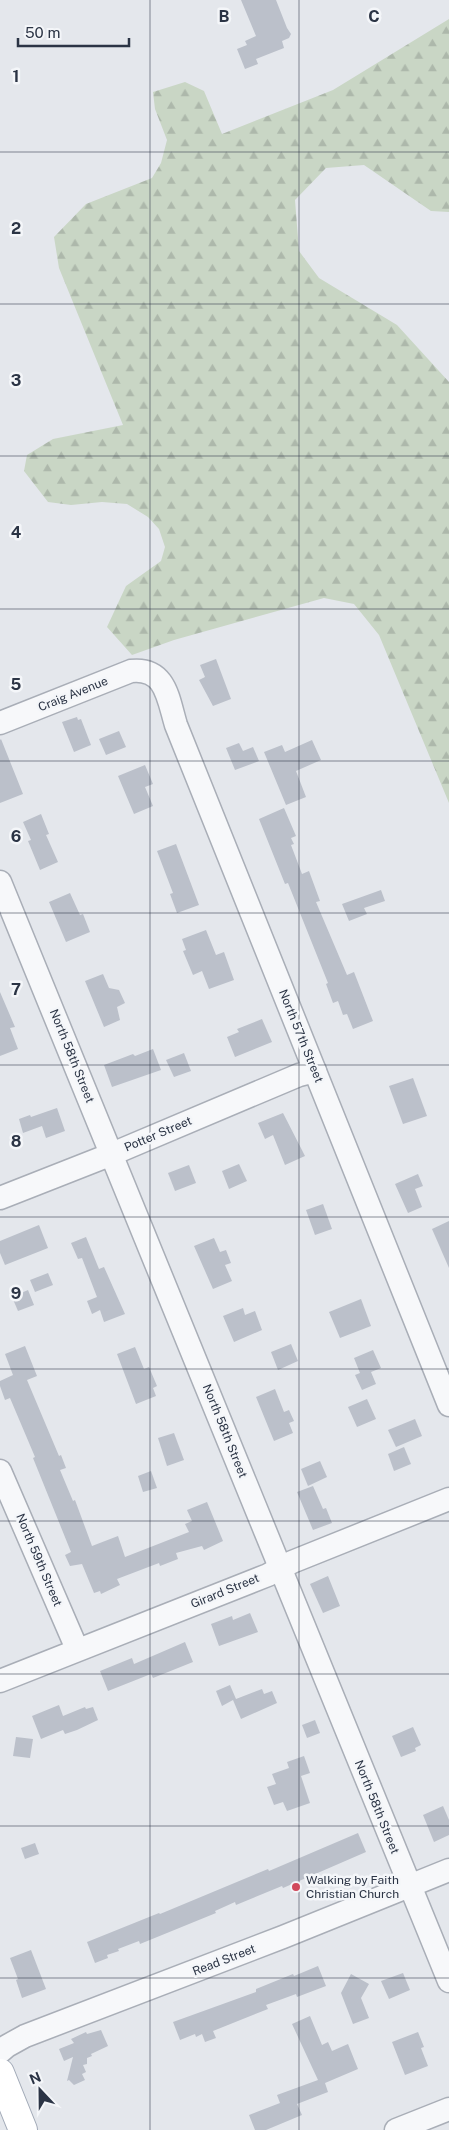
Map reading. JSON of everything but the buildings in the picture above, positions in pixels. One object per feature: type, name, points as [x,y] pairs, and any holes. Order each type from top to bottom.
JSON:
[{"type":"main road","points":[[0,2073],[23,2130]]},
{"type":"street","name":"Craig Avenue","points":[[0,723],[131,671],[148,672]]},
{"type":"street","name":"North 57th Street","points":[[148,672],[158,678],[163,685],[176,725],[449,1405]]},
{"type":"street","name":"North 58th Street","points":[[0,882],[449,1981]]},
{"type":"street","name":"Potter Street","points":[[0,1198],[112,1154],[299,1075],[315,1071]]},
{"type":"street","name":"North 59th Street","points":[[0,1471],[77,1649]]},
{"type":"street","name":"Girard Street","points":[[0,1681],[250,1582],[449,1499]]},
{"type":"street","name":"Read Street","points":[[0,2052],[25,2036],[410,1887],[449,1870]]},
{"type":"street","points":[[396,2130],[449,2109]]},
{"type":"green space","points":[[449,19],[449,212],[431,211],[364,165],[326,168],[295,200],[299,251],[319,278],[397,325],[449,382],[449,803],[379,635],[354,604],[324,598],[174,640],[132,655],[107,627],[126,586],[161,561],[165,547],[159,529],[148,517],[127,504],[102,502],[71,505],[48,502],[24,471],[27,455],[53,439],[123,425],[59,268],[54,237],[86,204],[152,178],[161,163],[167,140],[155,109],[153,92],[185,82],[204,91],[222,134],[333,90]]},
{"type":"place","name":"Walking by Faith Christian Church","points":[[296,1887]]}]
